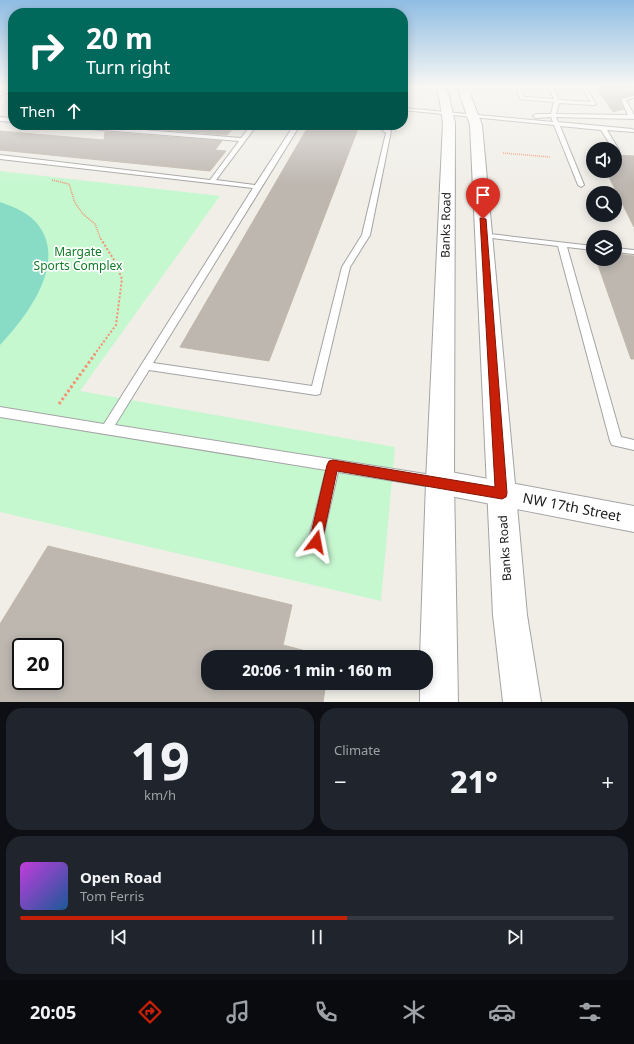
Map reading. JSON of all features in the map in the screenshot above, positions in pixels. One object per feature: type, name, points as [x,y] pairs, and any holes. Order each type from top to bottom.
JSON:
[{"type":"street","name":"Banks Road","points":[[439,702],[440,482],[448,119]]},
{"type":"street","name":"Banks Road","points":[[475,119],[510,615],[522,702]]},
{"type":"street","name":"NW 17th Street","points":[[440,482],[634,519]]},
{"type":"lane","points":[[502,119],[632,131]]},
{"type":"lane","points":[[554,119],[581,185]]},
{"type":"lane","points":[[602,128],[611,142]]},
{"type":"lane","points":[[124,130],[243,140]]},
{"type":"lane","points":[[212,181],[250,130]]},
{"type":"lane","points":[[107,429],[294,130]]},
{"type":"lane","points":[[145,366],[316,391],[346,267],[366,235],[389,132],[386,130]]},
{"type":"lane","points":[[0,157],[257,187]]},
{"type":"lane","points":[[484,235],[586,247]]},
{"type":"lane","points":[[562,245],[616,441],[634,445]]},
{"type":"lane","points":[[622,251],[634,252]]},
{"type":"lane","points":[[0,412],[440,482]]},
{"type":"lane","points":[[316,542],[333,465]]},
{"type":"path","points":[[503,153],[550,157]]},
{"type":"path","points":[[51,180],[69,184],[75,202],[83,214],[95,224],[101,240],[114,260],[122,279],[116,325],[60,403]]},
{"type":"green space","name":"Margate Sports Complex","points":[[0,171],[220,196],[80,391],[395,447],[381,601],[0,512]]},
{"type":"green space","points":[[0,202],[21,211],[35,221],[46,241],[48,257],[46,273],[40,290],[21,320],[0,345]]},
{"type":"building","points":[[166,130],[232,130],[227,135]]},
{"type":"building","points":[[306,130],[357,130],[269,361],[180,347]]},
{"type":"building","points":[[0,131],[104,140],[105,132],[222,141],[215,150],[226,151],[210,171],[0,150]]},
{"type":"building","points":[[622,155],[634,156],[634,227],[622,203],[622,186],[614,186],[610,178],[622,178]]},
{"type":"building","points":[[622,255],[634,256],[634,359],[631,359],[598,266],[622,266]]},
{"type":"building","points":[[48,546],[292,605],[283,645],[302,650],[201,650],[201,690],[325,690],[323,702],[0,702],[0,624]]},
{"type":"route","points":[[316,542],[333,465],[502,493],[483,219]]}]
